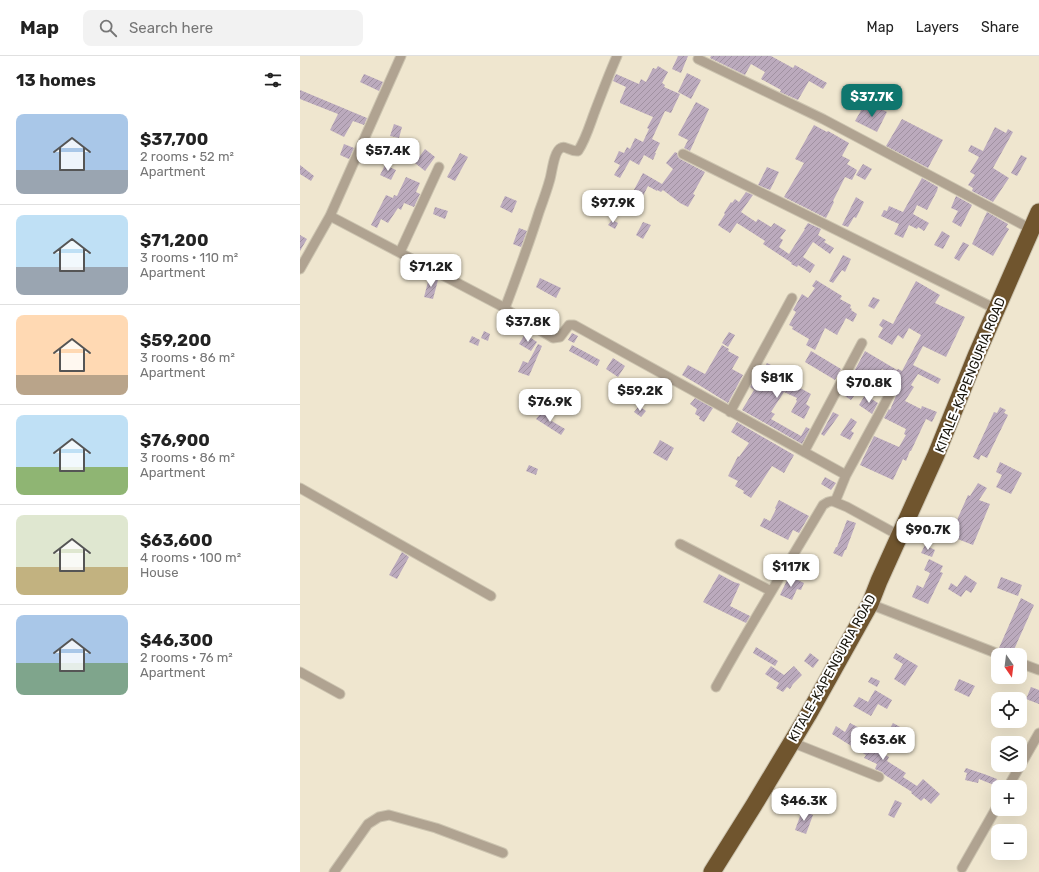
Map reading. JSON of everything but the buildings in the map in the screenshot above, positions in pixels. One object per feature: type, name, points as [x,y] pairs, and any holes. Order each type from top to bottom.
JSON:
[{"type":"highway","name":"KITALE-KAPENGURIA ROAD","points":[[712,872],[754,805],[870,604],[936,456],[976,356],[1037,218]]},
{"type":"street","points":[[300,270],[303,258],[330,216],[401,56]]},
{"type":"street","points":[[505,308],[550,180],[557,153],[562,147],[573,152],[578,151],[588,132],[594,112],[616,56]]},
{"type":"street","points":[[698,59],[823,119],[1037,218]]},
{"type":"street","points":[[683,154],[996,309]]},
{"type":"street","points":[[400,252],[438,167]]},
{"type":"street","points":[[330,216],[505,308],[553,338],[560,337],[569,325],[574,325],[846,475]]},
{"type":"street","points":[[730,412],[792,298]]},
{"type":"street","points":[[804,452],[862,343]]},
{"type":"street","points":[[835,502],[846,475],[890,394]]},
{"type":"street","points":[[300,488],[491,596]]},
{"type":"street","points":[[716,687],[736,650],[823,505],[828,502],[835,502],[900,536]]},
{"type":"street","points":[[680,544],[771,591]]},
{"type":"street","points":[[870,604],[991,651]]},
{"type":"street","points":[[1027,666],[1039,670]]},
{"type":"street","points":[[300,672],[340,694]]},
{"type":"street","points":[[1012,780],[1039,733]]},
{"type":"street","points":[[791,742],[879,777]]},
{"type":"street","points":[[334,872],[368,824],[379,817],[389,815],[436,828],[503,853]]},
{"type":"street","points":[[962,868],[992,816]]}]
